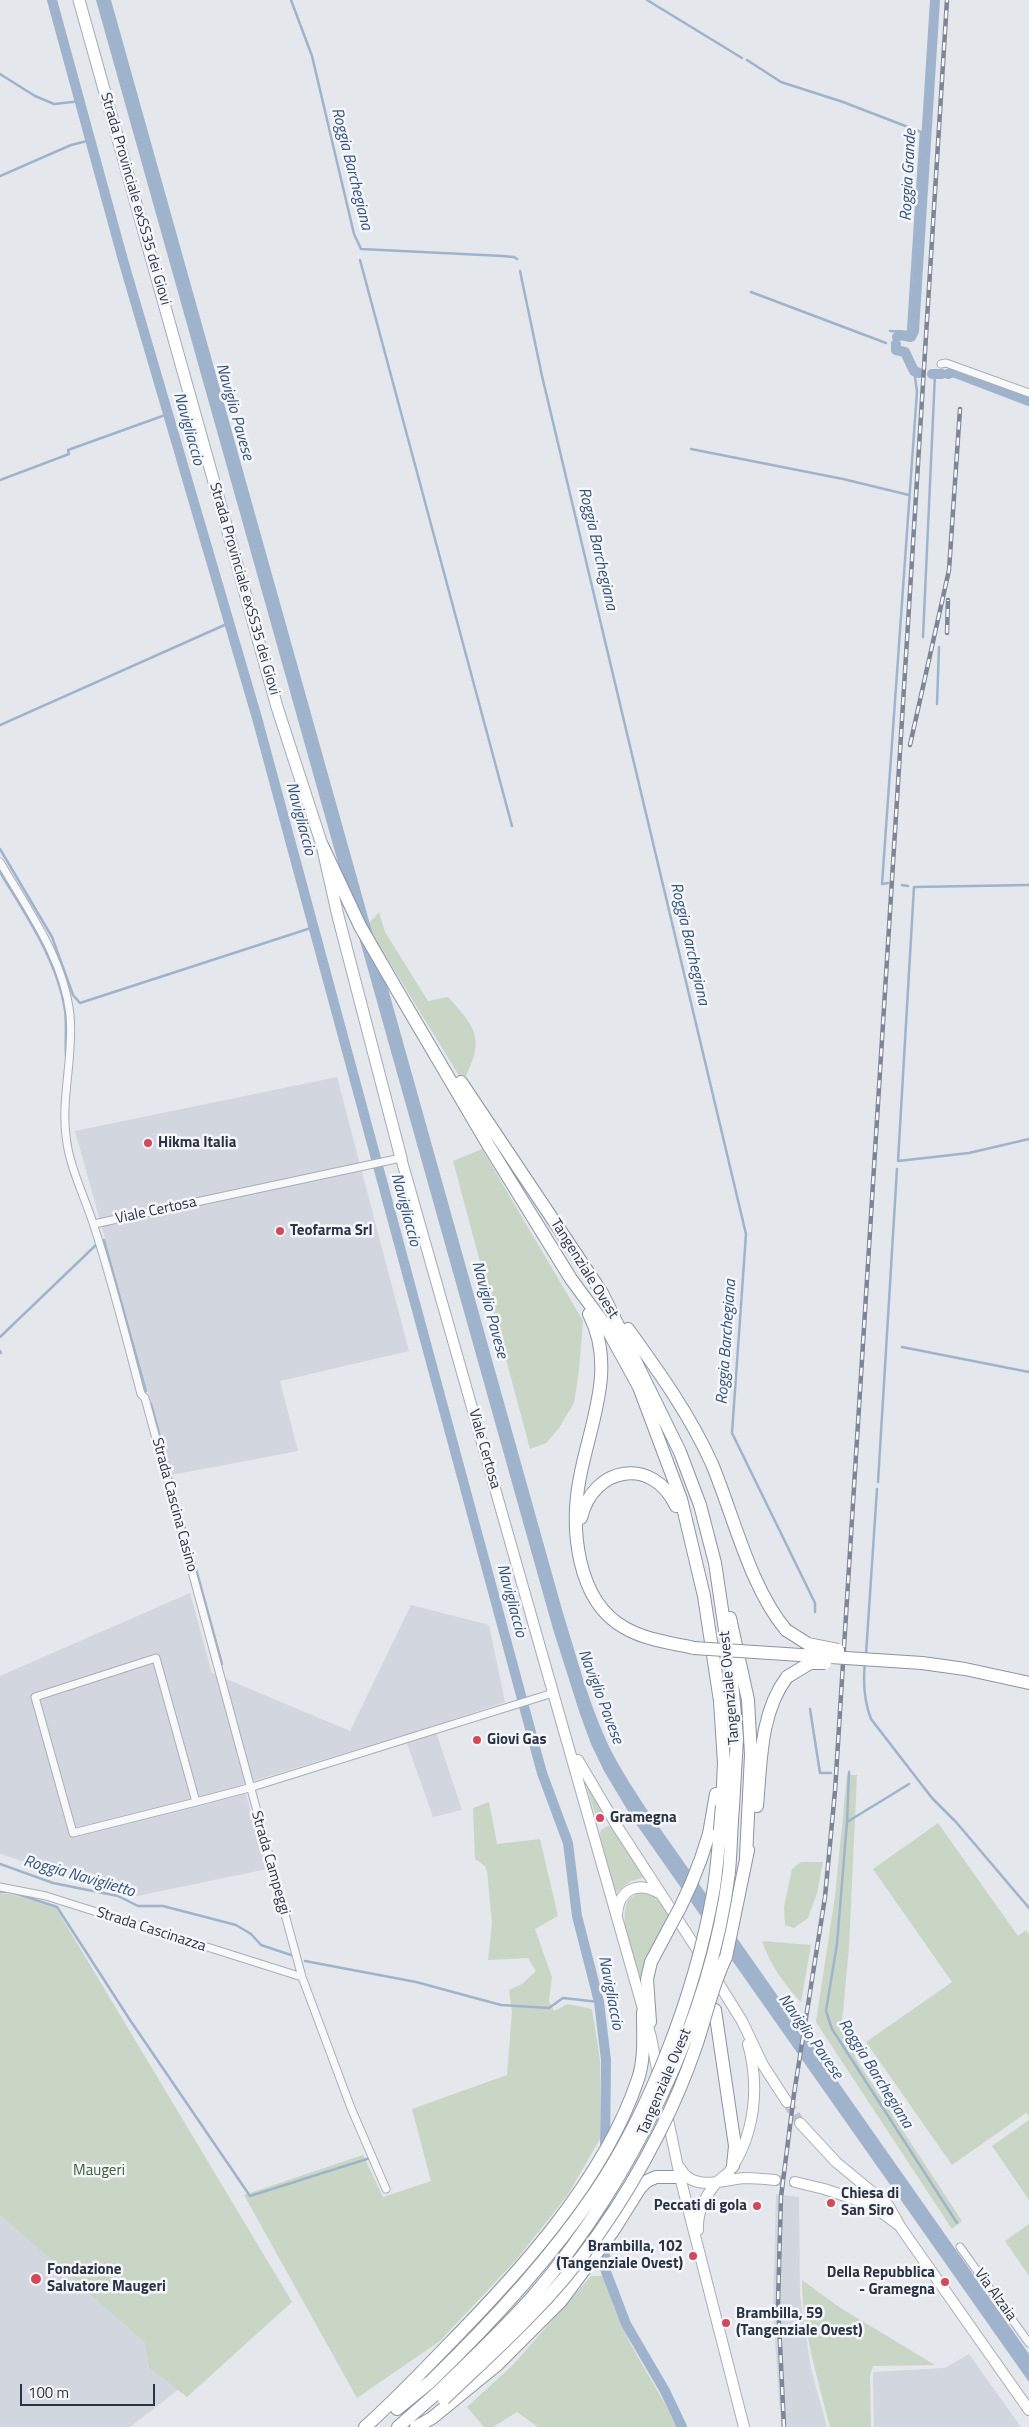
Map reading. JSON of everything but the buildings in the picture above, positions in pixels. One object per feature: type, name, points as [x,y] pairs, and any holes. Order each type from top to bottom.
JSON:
[{"type":"highway","name":"Strada Provinciale exSS35 dei Giovi","points":[[322,845],[341,885]]},
{"type":"highway","name":"Tangenziale Ovest","points":[[341,885],[360,926],[490,1148],[571,1279],[605,1325],[639,1387],[681,1499],[704,1596],[720,1700],[727,1807],[729,1872],[706,1980],[670,2077],[636,2149],[571,2248],[534,2295],[443,2399],[412,2422],[398,2427]]},
{"type":"highway","name":"Tangenziale Ovest","points":[[374,2427],[430,2382],[485,2328],[564,2236],[595,2192],[623,2146],[663,2063],[693,1977],[713,1892],[737,1738],[732,1670],[715,1563],[700,1505],[680,1452],[602,1293],[397,990]]},
{"type":"highway","points":[[571,1279],[596,1327],[602,1365],[599,1396],[577,1497],[579,1546],[589,1588],[609,1617],[635,1634],[694,1648],[928,1663]]},
{"type":"highway","points":[[602,1293],[662,1375],[686,1416],[711,1463],[761,1590],[773,1615],[786,1630],[808,1644],[826,1648],[928,1663],[1029,1683]]},
{"type":"highway","points":[[579,1546],[584,1507],[587,1499],[598,1485],[607,1479],[624,1474],[646,1476],[662,1485],[675,1503],[683,1523],[704,1596]]},
{"type":"highway","points":[[715,1563],[737,1643],[748,1700],[751,1755],[746,1857]]},
{"type":"highway","points":[[732,2166],[735,2146],[715,2010],[756,1815],[766,1726],[776,1691],[787,1677],[810,1663],[928,1663]]},
{"type":"highway","points":[[650,2037],[647,1979],[652,1962],[683,1905],[699,1869],[709,1834],[721,1734]]},
{"type":"highway","points":[[443,2399],[529,2317],[566,2274],[620,2200],[659,2133],[672,2104],[695,2048],[720,1969],[726,1957]]},
{"type":"highway","points":[[365,2427],[396,2399],[487,2306],[530,2257],[588,2178],[624,2113],[639,2078],[643,2012]]},
{"type":"highway","points":[[443,2399],[498,2364],[561,2301],[614,2231],[640,2188],[656,2177],[685,2178]]},
{"type":"main road","name":"Strada Provinciale exSS35 dei Giovi","points":[[79,0],[277,707],[322,845]]},
{"type":"main road","points":[[322,845],[397,1159]]},
{"type":"main road","name":"Viale Certosa","points":[[397,1159],[568,1739]]},
{"type":"main road","points":[[568,1739],[593,1786],[742,2022],[762,2065],[787,2102]]},
{"type":"main road","points":[[568,1739],[650,2037],[677,2163],[685,2178],[698,2245],[744,2427]]},
{"type":"main road","points":[[616,1917],[620,1899],[631,1888],[643,1886],[660,1893]]},
{"type":"main road","points":[[698,2245],[699,2212],[719,2180],[727,2174],[747,2142],[753,2108],[754,2079],[750,2051],[742,2022]]},
{"type":"main road","points":[[800,2123],[836,2162],[888,2205],[901,2228],[1029,2410]]},
{"type":"main road","points":[[685,2178],[709,2183],[719,2180],[747,2178],[775,2180]]},
{"type":"main road","points":[[794,2182],[824,2189],[872,2205],[901,2228]]},
{"type":"street","points":[[943,363],[1029,393]]},
{"type":"street","name":"Strada Cascina Casino","points":[[0,862],[50,949],[65,990],[70,1016],[70,1062],[66,1136],[70,1156],[94,1224],[141,1394],[145,1398],[249,1788]]},
{"type":"street","name":"Viale Certosa","points":[[94,1224],[397,1159]]},
{"type":"street","points":[[196,1802],[156,1658],[35,1697],[73,1833],[196,1802],[249,1788],[553,1693]]},
{"type":"street","name":"Strada Campeggi","points":[[249,1788],[302,1977],[351,2108],[386,2189]]},
{"type":"street","name":"Strada Cascinazza","points":[[0,1887],[46,1896],[302,1977]]},
{"type":"street","name":"Via Alzaia","points":[[960,2247],[1029,2343]]},
{"type":"shaded area","points":[[337,1077],[409,1351],[280,1381],[298,1451],[171,1475],[75,1131]]},
{"type":"shaded area","points":[[190,1593],[212,1673],[350,1731],[411,1605],[489,1625],[505,1702],[434,1726],[462,1810],[433,1817],[404,1735],[243,1784],[267,1869],[137,1896],[0,1854],[0,1676]]},
{"type":"shaded area","points":[[776,2194],[799,2197],[800,2296],[811,2369],[827,2427],[781,2427],[773,2311]]},
{"type":"shaded area","name":"Fondazione Salvatore Maugeri","points":[[0,2215],[145,2343],[149,2368],[178,2390],[130,2427],[0,2427]]},
{"type":"shaded area","points":[[969,2354],[1021,2427],[874,2427],[873,2372],[945,2368]]},
{"type":"green space","points":[[379,912],[385,932],[428,1001],[448,997],[472,1028],[476,1046],[470,1068],[463,1082],[367,926]]},
{"type":"green space","points":[[482,1149],[583,1321],[574,1403],[559,1428],[546,1443],[530,1449],[453,1161]]},
{"type":"green space","points":[[847,1775],[857,1775],[849,1947],[842,2022],[856,2059],[962,2221],[952,2229],[816,2022],[835,1896]]},
{"type":"green space","points":[[589,1787],[608,1817],[597,1820],[587,1788]]},
{"type":"green space","points":[[489,1802],[497,1844],[540,1839],[558,1916],[535,1929],[552,1977],[549,2001],[554,2011],[568,2004],[592,2009],[600,2060],[600,2139],[567,2196],[516,2260],[440,2341],[357,2398],[244,2195],[363,2155],[383,2197],[431,2181],[412,2109],[507,2075],[512,2012],[509,1990],[522,1984],[536,1971],[528,1958],[488,1960],[492,1923],[487,1871],[485,1866],[475,1859],[473,1808]]},
{"type":"green space","points":[[938,1823],[1018,1936],[1026,1930],[1029,1934],[1029,2116],[1026,2113],[952,2165],[866,2042],[952,1982],[873,1869]]},
{"type":"green space","points":[[612,1826],[645,1877],[631,1881],[615,1893],[600,1835],[601,1830]]},
{"type":"green space","points":[[801,1862],[823,1862],[817,1893],[808,1918],[794,1928],[785,1925],[784,1907],[792,1869]]},
{"type":"green space","points":[[639,1893],[645,1893],[654,1897],[661,1903],[670,1917],[643,1983],[628,1941],[625,1918],[629,1899]]},
{"type":"green space","name":"Maugeri","points":[[0,1894],[11,1894],[56,1908],[292,2302],[187,2397],[149,2368],[145,2343],[0,2215]]},
{"type":"green space","points":[[762,1941],[811,1945],[801,2002],[778,1974]]},
{"type":"green space","points":[[1029,2120],[1029,2200],[992,2146]]},
{"type":"green space","points":[[1029,2224],[1029,2276],[1005,2241]]},
{"type":"green space","points":[[591,2276],[605,2276],[610,2297],[626,2335],[677,2427],[538,2427],[517,2412],[493,2427],[484,2427],[467,2407],[513,2365]]},
{"type":"green space","points":[[802,2280],[839,2307],[935,2365],[873,2366],[870,2375],[871,2427],[830,2427],[808,2336]]},
{"type":"water","points":[[96,0],[111,0],[563,1613],[586,1687],[606,1741],[645,1807],[1029,2354],[1029,2382],[634,1821],[604,1771],[591,1744],[553,1629]]},
{"type":"waterway","name":"Navigliaccio","points":[[52,0],[123,260],[257,718],[542,1773],[568,1843],[577,1916],[599,2002],[606,2060],[605,2151]]},
{"type":"waterway","name":"Roggia Barchegiana","points":[[291,0],[312,56],[354,234],[361,249],[503,256],[517,259]]},
{"type":"waterway","points":[[647,0],[742,58]]},
{"type":"waterway","name":"Roggia Grande","points":[[897,337],[899,335],[911,337],[914,331],[935,0]]},
{"type":"waterway","points":[[747,60],[781,82],[843,102],[921,132],[908,332],[890,331]]},
{"type":"waterway","points":[[0,74],[35,96],[54,104],[81,101]]},
{"type":"waterway","points":[[0,176],[71,145],[91,140]]},
{"type":"waterway","points":[[360,260],[512,826]]},
{"type":"waterway","name":"Roggia Barchegiana","points":[[520,271],[542,376],[746,1234],[732,1433],[815,1603],[815,1612]]},
{"type":"waterway","points":[[751,292],[886,343]]},
{"type":"waterway","name":"Roggia Grande","points":[[896,344],[896,350],[905,352],[914,371],[919,373]]},
{"type":"waterway","points":[[888,883],[882,884],[917,391],[914,371]]},
{"type":"waterway","name":"Roggia Grande","points":[[948,374],[953,372],[1029,401]]},
{"type":"waterway","name":"Roggia Grande","points":[[932,374],[942,374]]},
{"type":"waterway","points":[[923,637],[935,374]]},
{"type":"waterway","points":[[0,480],[69,454],[68,450],[168,414]]},
{"type":"waterway","points":[[691,449],[843,479],[909,495]]},
{"type":"waterway","points":[[0,725],[229,623]]},
{"type":"waterway","points":[[937,704],[939,647]]},
{"type":"waterway","points":[[0,849],[52,937],[73,995],[80,1003],[314,927]]},
{"type":"waterway","points":[[0,872],[30,921],[55,974],[65,1010],[66,1056]]},
{"type":"waterway","points":[[902,885],[908,886]]},
{"type":"waterway","points":[[1029,885],[914,887],[898,1161],[969,1153],[1029,1139]]},
{"type":"waterway","points":[[878,1482],[897,1169]]},
{"type":"waterway","points":[[104,1240],[146,1391]]},
{"type":"waterway","points":[[0,1337],[97,1244]]},
{"type":"waterway","points":[[902,1347],[1029,1372]]},
{"type":"waterway","points":[[151,1404],[222,1664]]},
{"type":"waterway","points":[[866,1654],[877,1489]]},
{"type":"waterway","points":[[865,1662],[865,1691],[871,1719],[932,1798],[956,1822],[1029,1908]]},
{"type":"waterway","name":"Roggia Barchegiana","points":[[810,1709],[820,1773],[831,1773]]},
{"type":"waterway","name":"Roggia Barchegiana","points":[[849,1772],[837,1944],[826,2011],[832,2029],[957,2223]]},
{"type":"waterway","points":[[847,1822],[909,1784]]},
{"type":"waterway","name":"Roggia Naviglietto","points":[[0,1864],[53,1883],[118,1896],[138,1906],[163,1906],[236,1925],[251,1934],[261,1945],[291,1955]]},
{"type":"waterway","points":[[0,1892],[11,1892],[57,1907],[130,2020],[250,2196],[370,2158]]},
{"type":"waterway","name":"Roggia Naviglietto","points":[[305,1961],[416,1982],[501,2005],[549,2008],[563,1998],[599,2002]]},
{"type":"waterway","name":"Navigliaccio","points":[[605,2196],[605,2269],[626,2324],[665,2391],[682,2427]]},
{"type":"tunnel","points":[[787,2102],[800,2123]]},
{"type":"tunnel","points":[[775,2180],[795,2182]]},
{"type":"railway","points":[[784,2427],[778,2303],[781,2197],[794,2094],[825,1897],[835,1791],[947,0]]},
{"type":"railway","points":[[910,745],[949,570],[960,409]]},
{"type":"railway","points":[[947,633],[948,600]]},
{"type":"place","name":"Hikma Italia","points":[[148,1143]]},
{"type":"place","name":"Teofarma Srl","points":[[280,1231]]},
{"type":"place","name":"Giovi Gas","points":[[477,1740]]},
{"type":"place","name":"Gramegna","points":[[600,1818]]},
{"type":"place","name":"Chiesa di San Siro","points":[[831,2203]]},
{"type":"place","name":"Peccati di gola","points":[[757,2206]]},
{"type":"place","name":"Brambilla, 102 (Tangenziale Ovest)","points":[[693,2256]]},
{"type":"place","name":"Fondazione Salvatore Maugeri","points":[[36,2279]]},
{"type":"place","name":"Della Repubblica - Gramegna","points":[[945,2282]]},
{"type":"place","name":"Brambilla, 59 (Tangenziale Ovest)","points":[[726,2323]]},
{"type":"water label","name":"Naviglio Pavese","points":[[234,412]]},
{"type":"water label","name":"Naviglio Pavese","points":[[489,1310]]},
{"type":"water label","name":"Naviglio Pavese","points":[[600,1697]]},
{"type":"water label","name":"Naviglio Pavese","points":[[810,2037]]}]
